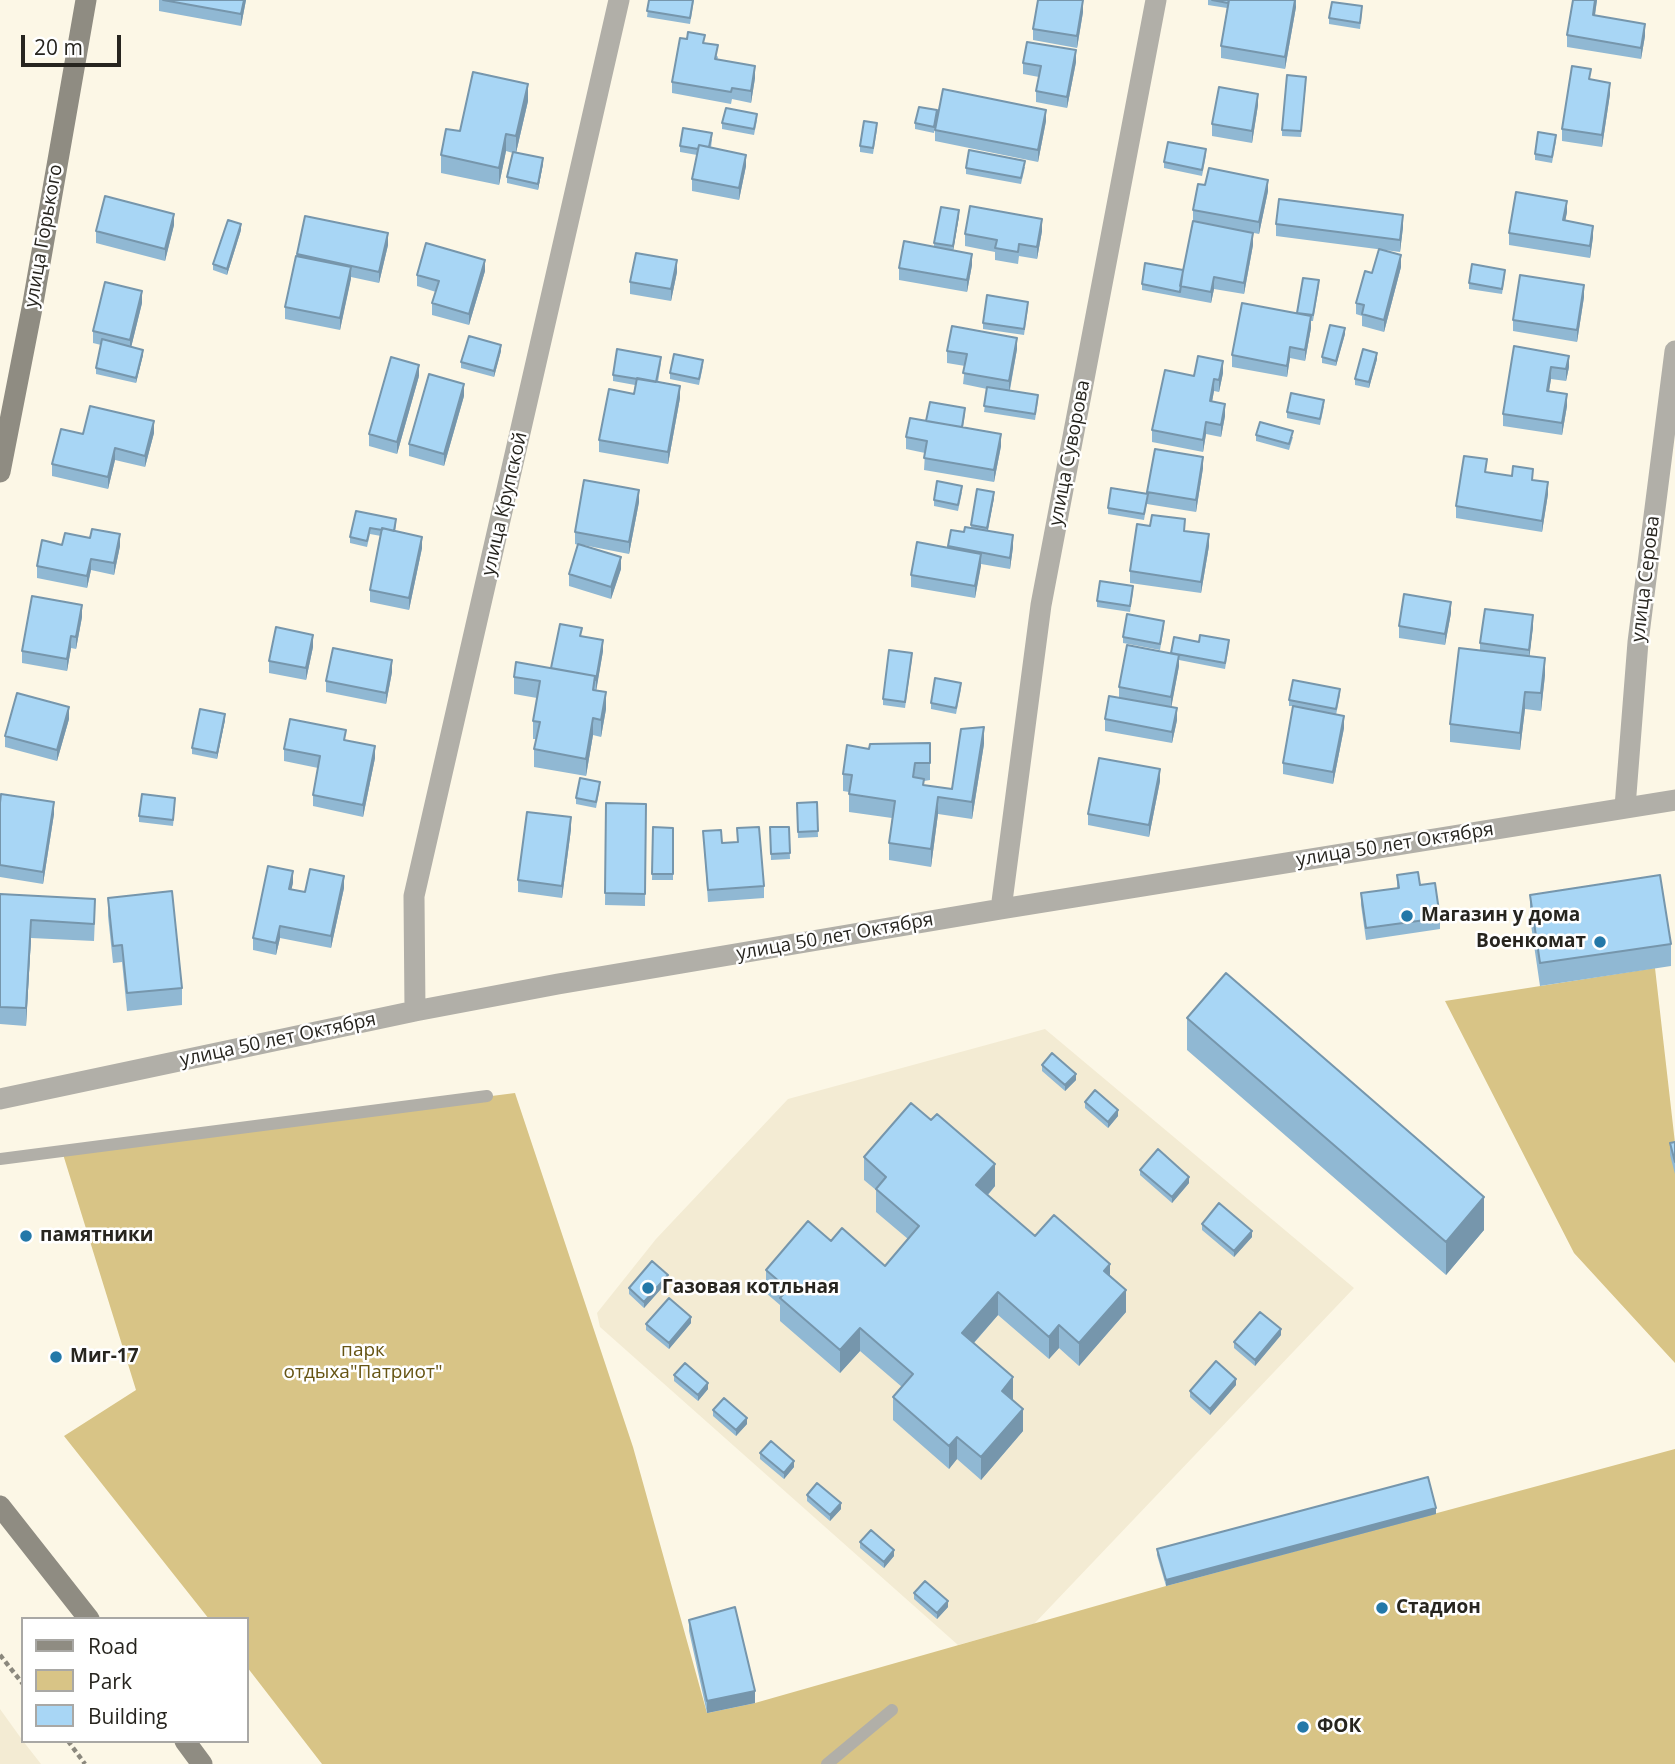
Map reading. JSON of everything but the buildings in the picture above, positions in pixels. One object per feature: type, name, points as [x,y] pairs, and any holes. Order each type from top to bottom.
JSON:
[{"type":"main road","name":"улица Горького","points":[[0,472],[86,0]]},
{"type":"main road","points":[[0,1506],[87,1617]]},
{"type":"main road","points":[[186,1743],[202,1764]]},
{"type":"street","name":"улица Крупской","points":[[415,1011],[414,896],[619,0]]},
{"type":"street","name":"улица Суворова","points":[[1001,909],[1041,605],[1156,0]]},
{"type":"street","name":"улица Серова","points":[[1625,807],[1638,642],[1675,351]]},
{"type":"street","name":"улица 50 лет Октября","points":[[0,1099],[415,1011],[558,984],[1675,800]]},
{"type":"lane","points":[[0,1159],[487,1096]]},
{"type":"lane","points":[[827,1764],[892,1710]]},
{"type":"path","points":[[0,1655],[21,1681]]},
{"type":"path","points":[[69,1743],[85,1764]]},
{"type":"shaded area","points":[[1045,1029],[1354,1288],[1034,1624],[958,1645],[600,1327],[597,1313],[656,1239],[788,1099]]},
{"type":"shaded area","points":[[0,1709],[21,1738],[21,1743],[25,1743],[41,1764],[0,1764]]},
{"type":"green space","points":[[1655,968],[1675,1143],[1675,1363],[1574,1253],[1445,1001]]},
{"type":"green space","name":"парк отдыха\"Патриот\"","points":[[515,1093],[633,1447],[707,1713],[755,1703],[1166,1586],[1675,1449],[1675,1764],[322,1764],[248,1668],[248,1617],[207,1617],[64,1436],[136,1390],[62,1151]]},
{"type":"place","name":"Магазин у дома","points":[[1407,916]]},
{"type":"place","name":"Военкомат","points":[[1600,942]]},
{"type":"place","name":"памятники","points":[[26,1236]]},
{"type":"place","name":"Газовая котльная","points":[[648,1288]]},
{"type":"place","name":"Миг-17","points":[[56,1357]]},
{"type":"place","name":"Стадион","points":[[1382,1608]]},
{"type":"place","name":"ФОК","points":[[1303,1727]]}]
